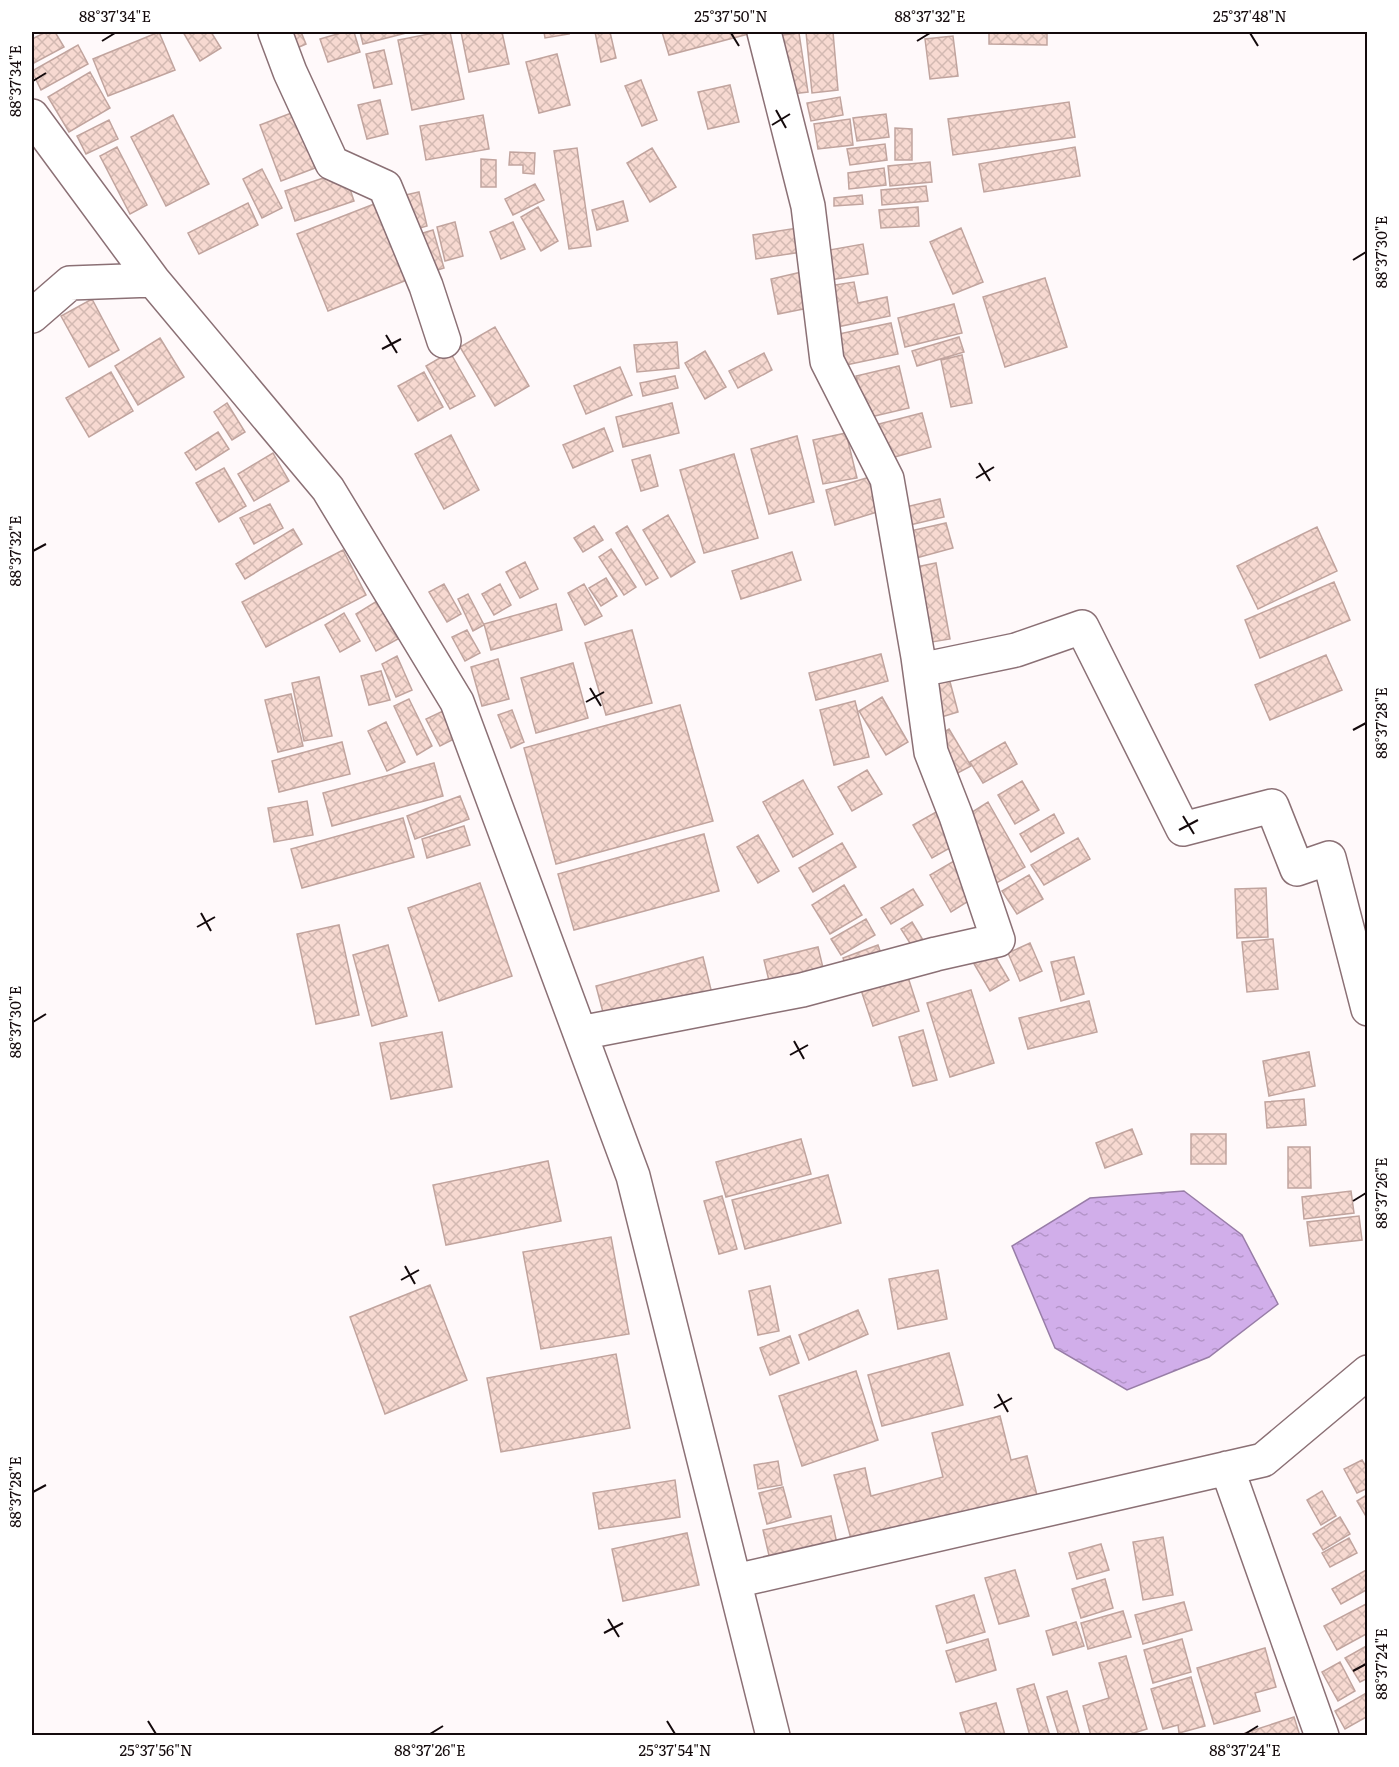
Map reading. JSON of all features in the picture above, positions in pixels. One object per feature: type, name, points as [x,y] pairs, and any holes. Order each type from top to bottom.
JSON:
[{"type":"street","points":[[275,32],[290,72],[332,163],[385,187],[426,286],[444,341]]},
{"type":"street","points":[[580,1033],[802,990],[998,940],[956,816],[931,752],[920,670],[887,479],[827,361],[808,206],[764,32]]},
{"type":"street","points":[[32,116],[153,280],[328,489],[457,702],[633,1176],[773,1736]]},
{"type":"street","points":[[32,316],[70,283],[153,280]]},
{"type":"street","points":[[920,670],[1016,650],[1082,627],[1183,829],[1272,806],[1297,869],[1329,858],[1368,1009]]},
{"type":"street","points":[[735,1581],[1263,1460],[1368,1372]]},
{"type":"street","points":[[1227,1468],[1322,1736]]},
{"type":"water","points":[[1184,1191],[1242,1235],[1278,1304],[1209,1357],[1127,1390],[1055,1348],[1012,1246],[1090,1198]]},
{"type":"building","points":[[46,32],[55,32],[64,47],[32,64],[32,39]]},
{"type":"building","points":[[159,32],[175,70],[108,96],[93,59]]},
{"type":"building","points":[[183,32],[211,32],[221,48],[200,61]]},
{"type":"building","points":[[274,32],[301,32],[306,44],[283,54]]},
{"type":"building","points":[[344,32],[354,32],[360,52],[328,62],[320,39]]},
{"type":"building","points":[[360,32],[410,32],[363,44]]},
{"type":"building","points":[[450,32],[464,99],[412,110],[398,40]]},
{"type":"building","points":[[461,32],[502,32],[509,64],[469,72]]},
{"type":"building","points":[[544,32],[568,32],[569,34],[545,38]]},
{"type":"building","points":[[595,32],[610,32],[616,58],[601,62]]},
{"type":"building","points":[[662,32],[756,32],[669,55]]},
{"type":"building","points":[[806,32],[833,32],[838,90],[812,93]]},
{"type":"building","points":[[989,32],[1047,32],[1047,45],[989,44]]},
{"type":"building","points":[[799,33],[808,92],[783,95],[775,36]]},
{"type":"building","points":[[953,36],[958,76],[930,79],[925,39]]},
{"type":"building","points":[[78,45],[88,64],[41,90],[32,71]]},
{"type":"building","points":[[384,50],[392,84],[374,88],[366,54]]},
{"type":"building","points":[[557,54],[570,105],[539,113],[526,62]]},
{"type":"building","points":[[90,72],[110,108],[69,132],[48,97]]},
{"type":"building","points":[[641,80],[657,120],[642,126],[625,86]]},
{"type":"building","points":[[730,85],[739,122],[708,129],[698,92]]},
{"type":"building","points":[[840,97],[843,115],[811,121],[807,103]]},
{"type":"building","points":[[380,100],[388,134],[367,139],[358,105]]},
{"type":"building","points":[[1069,102],[1075,137],[953,155],[948,119]]},
{"type":"building","points":[[294,112],[315,168],[281,181],[260,125]]},
{"type":"building","points":[[886,114],[889,137],[857,141],[853,118]]},
{"type":"building","points":[[173,115],[209,184],[166,206],[131,137]]},
{"type":"building","points":[[483,115],[489,149],[426,160],[420,126]]},
{"type":"building","points":[[850,119],[853,145],[818,149],[814,124]]},
{"type":"building","points":[[109,120],[118,139],[86,154],[77,136]]},
{"type":"building","points":[[895,128],[912,129],[912,160],[895,160]]},
{"type":"building","points":[[885,144],[887,160],[850,165],[847,149]]},
{"type":"building","points":[[117,147],[147,205],[130,214],[100,156]]},
{"type":"building","points":[[1075,147],[1080,176],[984,192],[979,164]]},
{"type":"building","points":[[577,148],[591,246],[569,249],[554,151]]},
{"type":"building","points":[[652,148],[676,187],[650,202],[627,163]]},
{"type":"building","points":[[510,152],[535,153],[534,174],[523,173],[523,165],[509,165]]},
{"type":"building","points":[[481,159],[496,160],[496,187],[481,187]]},
{"type":"building","points":[[930,162],[932,182],[890,186],[888,166]]},
{"type":"building","points":[[884,168],[886,185],[849,189],[848,173]]},
{"type":"building","points":[[262,169],[282,208],[262,218],[243,179]]},
{"type":"building","points":[[344,171],[354,201],[295,221],[285,191]]},
{"type":"building","points":[[535,184],[544,200],[513,215],[505,199]]},
{"type":"building","points":[[926,186],[928,201],[882,205],[881,190]]},
{"type":"building","points":[[419,192],[427,226],[409,231],[401,196]]},
{"type":"building","points":[[862,195],[863,204],[834,206],[834,198]]},
{"type":"building","points":[[387,199],[417,276],[328,311],[297,234]]},
{"type":"building","points":[[623,201],[628,221],[597,230],[592,210]]},
{"type":"building","points":[[248,203],[258,225],[199,254],[188,233]]},
{"type":"building","points":[[538,207],[558,241],[541,251],[521,217]]},
{"type":"building","points":[[918,207],[919,226],[881,228],[879,210]]},
{"type":"building","points":[[455,222],[463,256],[445,261],[437,227]]},
{"type":"building","points":[[513,222],[525,249],[501,259],[490,232]]},
{"type":"building","points":[[804,227],[808,251],[756,259],[753,235]]},
{"type":"building","points":[[961,228],[983,282],[953,294],[930,242]]},
{"type":"building","points":[[433,230],[444,268],[425,274],[413,236]]},
{"type":"building","points":[[863,244],[868,274],[824,281],[818,252]]},
{"type":"building","points":[[806,271],[814,307],[778,314],[771,279]]},
{"type":"building","points":[[1045,278],[1067,347],[1005,367],[983,297]]},
{"type":"building","points":[[854,282],[858,303],[887,297],[890,316],[837,327],[828,286]]},
{"type":"building","points":[[92,299],[119,350],[89,367],[61,316]]},
{"type":"building","points":[[954,304],[962,333],[905,347],[898,318]]},
{"type":"building","points":[[891,323],[898,354],[841,366],[834,335]]},
{"type":"building","points":[[495,327],[529,386],[495,406],[460,347]]},
{"type":"building","points":[[959,337],[964,352],[917,366],[912,351]]},
{"type":"building","points":[[160,338],[184,377],[138,405],[115,366]]},
{"type":"building","points":[[677,342],[679,368],[637,372],[634,345]]},
{"type":"building","points":[[705,351],[726,387],[705,399],[685,363]]},
{"type":"building","points":[[450,352],[475,396],[450,409],[426,366]]},
{"type":"building","points":[[764,353],[772,370],[738,388],[729,371]]},
{"type":"building","points":[[962,355],[972,403],[951,407],[941,360]]},
{"type":"building","points":[[899,366],[909,408],[866,418],[856,376]]},
{"type":"building","points":[[620,367],[632,395],[586,414],[574,386]]},
{"type":"building","points":[[111,372],[133,411],[89,437],[66,398]]},
{"type":"building","points":[[424,372],[443,407],[418,421],[398,386]]},
{"type":"building","points":[[675,376],[678,388],[643,396],[640,383]]},
{"type":"building","points":[[227,403],[245,432],[232,440],[214,412]]},
{"type":"building","points":[[672,403],[679,433],[623,447],[616,417]]},
{"type":"building","points":[[922,413],[931,447],[880,461],[871,426]]},
{"type":"building","points":[[604,428],[613,451],[573,468],[563,445]]},
{"type":"building","points":[[218,432],[229,449],[196,470],[185,453]]},
{"type":"building","points":[[846,433],[857,478],[823,484],[813,440]]},
{"type":"building","points":[[451,435],[479,490],[444,509],[415,454]]},
{"type":"building","points":[[797,436],[814,502],[769,514],[751,449]]},
{"type":"building","points":[[273,453],[289,481],[254,501],[238,474]]},
{"type":"building","points":[[734,454],[758,538],[704,553],[680,470]]},
{"type":"building","points":[[650,455],[658,486],[641,491],[632,460]]},
{"type":"building","points":[[224,468],[246,506],[219,522],[196,483]]},
{"type":"building","points":[[880,474],[890,508],[835,525],[826,490]]},
{"type":"building","points":[[940,499],[944,517],[901,527],[897,509]]},
{"type":"building","points":[[270,504],[283,528],[254,544],[240,518]]},
{"type":"building","points":[[668,515],[695,562],[671,577],[643,530]]},
{"type":"building","points":[[946,523],[953,548],[916,558],[910,531]]},
{"type":"building","points":[[594,526],[603,540],[583,552],[574,538]]},
{"type":"building","points":[[627,526],[658,578],[646,585],[616,533]]},
{"type":"building","points":[[1317,527],[1337,571],[1258,609],[1237,566]]},
{"type":"building","points":[[293,529],[302,544],[245,579],[236,564]]},
{"type":"building","points":[[611,549],[636,587],[624,595],[599,557]]},
{"type":"building","points":[[343,550],[366,595],[266,647],[242,602]]},
{"type":"building","points":[[792,552],[801,580],[741,599],[732,571]]},
{"type":"building","points":[[525,562],[538,589],[520,598],[506,572]]},
{"type":"building","points":[[936,563],[950,639],[920,644],[906,569]]},
{"type":"building","points":[[606,578],[617,596],[601,606],[589,588]]},
{"type":"building","points":[[1334,582],[1350,620],[1260,658],[1245,620]]},
{"type":"building","points":[[444,584],[461,614],[447,622],[429,592]]},
{"type":"building","points":[[500,584],[511,605],[494,615],[482,594]]},
{"type":"building","points":[[584,584],[602,616],[585,625],[568,593]]},
{"type":"building","points":[[468,594],[484,625],[473,631],[458,599]]},
{"type":"building","points":[[377,601],[398,639],[376,651],[356,614]]},
{"type":"building","points":[[556,604],[562,630],[491,650],[484,624]]},
{"type":"building","points":[[344,613],[360,641],[340,652],[325,625]]},
{"type":"building","points":[[467,630],[480,653],[465,661],[452,637]]},
{"type":"building","points":[[632,630],[652,703],[606,715],[585,643]]},
{"type":"building","points":[[881,654],[888,681],[816,700],[809,673]]},
{"type":"building","points":[[1326,655],[1342,690],[1270,720],[1255,685]]},
{"type":"building","points":[[397,656],[412,690],[396,697],[382,664]]},
{"type":"building","points":[[498,659],[509,699],[482,706],[471,667]]},
{"type":"building","points":[[573,663],[588,718],[536,733],[521,678]]},
{"type":"building","points":[[381,671],[390,700],[369,705],[361,676]]},
{"type":"building","points":[[319,677],[332,736],[304,741],[292,683]]},
{"type":"building","points":[[949,678],[958,712],[938,718],[929,682]]},
{"type":"building","points":[[291,694],[303,746],[278,752],[265,700]]},
{"type":"building","points":[[882,697],[908,742],[886,755],[859,711]]},
{"type":"building","points":[[409,699],[432,746],[417,755],[394,706]]},
{"type":"building","points":[[855,701],[869,757],[834,765],[820,710]]},
{"type":"building","points":[[680,705],[713,821],[556,864],[524,748]]},
{"type":"building","points":[[512,710],[524,742],[511,748],[498,715]]},
{"type":"building","points":[[443,711],[456,738],[440,746],[426,719]]},
{"type":"building","points":[[386,722],[405,762],[387,771],[368,731]]},
{"type":"building","points":[[949,729],[971,766],[952,776],[931,740]]},
{"type":"building","points":[[342,742],[350,774],[279,792],[272,761]]},
{"type":"building","points":[[1005,742],[1017,764],[983,783],[970,762]]},
{"type":"building","points":[[434,763],[443,796],[332,826],[323,793]]},
{"type":"building","points":[[867,770],[882,794],[852,811],[838,787]]},
{"type":"building","points":[[803,780],[833,834],[793,857],[763,802]]},
{"type":"building","points":[[1022,781],[1039,810],[1015,824],[998,795]]},
{"type":"building","points":[[460,796],[469,819],[415,839],[407,816]]},
{"type":"building","points":[[307,801],[313,835],[274,842],[268,808]]},
{"type":"building","points":[[988,802],[1025,867],[991,886],[969,848],[983,840],[969,814]]},
{"type":"building","points":[[945,807],[964,840],[932,858],[913,825]]},
{"type":"building","points":[[1054,814],[1064,833],[1031,852],[1020,834]]},
{"type":"building","points":[[403,818],[414,857],[302,888],[291,849]]},
{"type":"building","points":[[464,826],[470,845],[427,858],[422,839]]},
{"type":"building","points":[[704,834],[719,891],[574,930],[558,874]]},
{"type":"building","points":[[758,835],[779,871],[758,883],[737,847]]},
{"type":"building","points":[[1078,838],[1090,859],[1044,885],[1031,865]]},
{"type":"building","points":[[842,843],[856,867],[813,892],[799,868]]},
{"type":"building","points":[[954,861],[975,897],[951,912],[930,875]]},
{"type":"building","points":[[1029,875],[1043,899],[1017,914],[1002,891]]},
{"type":"building","points":[[480,883],[512,976],[439,1001],[408,908]]},
{"type":"building","points":[[844,885],[862,915],[830,934],[812,905]]},
{"type":"building","points":[[1266,888],[1268,937],[1237,938],[1235,889]]},
{"type":"building","points":[[913,889],[923,905],[891,924],[881,908]]},
{"type":"building","points":[[866,919],[875,935],[841,955],[831,939]]},
{"type":"building","points":[[912,922],[926,945],[915,951],[901,929]]},
{"type":"building","points":[[339,925],[359,1015],[316,1024],[297,934]]},
{"type":"building","points":[[1273,939],[1278,989],[1247,992],[1242,942]]},
{"type":"building","points":[[1030,943],[1042,971],[1020,981],[1008,953]]},
{"type":"building","points":[[388,945],[407,1016],[372,1026],[353,955]]},
{"type":"building","points":[[878,945],[883,959],[848,972],[843,958]]},
{"type":"building","points":[[989,946],[1009,980],[990,991],[970,957]]},
{"type":"building","points":[[818,947],[824,972],[770,985],[764,960]]},
{"type":"building","points":[[703,957],[714,1002],[608,1031],[596,986]]},
{"type":"building","points":[[1074,957],[1084,994],[1061,1001],[1051,962]]},
{"type":"building","points":[[906,971],[919,1011],[873,1026],[860,987]]},
{"type":"building","points":[[971,990],[994,1063],[950,1077],[927,1003]]},
{"type":"building","points":[[1089,1001],[1097,1032],[1028,1049],[1019,1018]]},
{"type":"building","points":[[923,1030],[937,1080],[913,1086],[899,1037]]},
{"type":"building","points":[[442,1032],[452,1087],[391,1099],[380,1043]]},
{"type":"building","points":[[1309,1052],[1315,1086],[1269,1096],[1263,1061]]},
{"type":"building","points":[[1304,1099],[1306,1125],[1267,1128],[1265,1102]]},
{"type":"building","points":[[1132,1129],[1142,1154],[1105,1168],[1096,1143]]},
{"type":"building","points":[[1191,1134],[1226,1134],[1226,1164],[1191,1164]]},
{"type":"building","points":[[801,1139],[811,1174],[726,1197],[716,1162]]},
{"type":"building","points":[[1288,1147],[1310,1147],[1311,1188],[1288,1188]]},
{"type":"building","points":[[548,1161],[561,1221],[446,1245],[433,1185]]},
{"type":"building","points":[[828,1175],[841,1223],[745,1249],[732,1200]]},
{"type":"building","points":[[1351,1191],[1354,1213],[1304,1219],[1302,1197]]},
{"type":"building","points":[[722,1196],[737,1249],[719,1254],[704,1201]]},
{"type":"building","points":[[1359,1216],[1362,1240],[1310,1246],[1307,1222]]},
{"type":"building","points":[[611,1237],[629,1334],[541,1349],[523,1252]]},
{"type":"building","points":[[938,1270],[947,1319],[898,1329],[889,1279]]},
{"type":"building","points":[[430,1285],[467,1380],[385,1414],[350,1317]]},
{"type":"building","points":[[770,1286],[779,1331],[758,1335],[749,1291]]},
{"type":"building","points":[[858,1310],[868,1334],[809,1360],[799,1335]]},
{"type":"building","points":[[790,1336],[799,1363],[770,1375],[760,1348]]},
{"type":"building","points":[[949,1353],[963,1405],[882,1426],[868,1375]]},
{"type":"building","points":[[616,1354],[630,1428],[501,1452],[487,1378]]},
{"type":"building","points":[[856,1371],[878,1440],[802,1466],[779,1396]]},
{"type":"building","points":[[1000,1416],[1011,1460],[1027,1456],[1040,1507],[855,1554],[834,1475],[865,1468],[871,1496],[943,1477],[932,1433]]},
{"type":"building","points":[[1362,1460],[1368,1470],[1368,1488],[1357,1493],[1344,1469]]},
{"type":"building","points":[[778,1461],[782,1485],[758,1489],[754,1465]]},
{"type":"building","points":[[675,1480],[680,1517],[599,1529],[593,1493]]},
{"type":"building","points":[[783,1487],[791,1517],[767,1524],[759,1493]]},
{"type":"building","points":[[1322,1491],[1336,1516],[1321,1525],[1307,1500]]},
{"type":"building","points":[[1368,1494],[1368,1518],[1367,1518],[1357,1501]]},
{"type":"building","points":[[831,1516],[839,1553],[772,1568],[763,1530]]},
{"type":"building","points":[[1340,1517],[1350,1534],[1323,1550],[1313,1534]]},
{"type":"building","points":[[687,1533],[699,1585],[623,1601],[612,1549]]},
{"type":"building","points":[[1163,1537],[1173,1595],[1143,1600],[1133,1542]]},
{"type":"building","points":[[1349,1538],[1357,1553],[1330,1567],[1322,1553]]},
{"type":"building","points":[[1101,1544],[1109,1570],[1077,1579],[1069,1553]]},
{"type":"building","points":[[1368,1569],[1368,1589],[1341,1604],[1332,1589]]},
{"type":"building","points":[[1015,1570],[1029,1616],[999,1624],[985,1578]]},
{"type":"building","points":[[1105,1579],[1113,1608],[1081,1618],[1072,1589]]},
{"type":"building","points":[[974,1595],[985,1632],[947,1643],[936,1606]]},
{"type":"building","points":[[1184,1602],[1192,1630],[1143,1644],[1135,1615]]},
{"type":"building","points":[[1368,1603],[1368,1633],[1337,1650],[1324,1626]]},
{"type":"building","points":[[1123,1611],[1131,1637],[1088,1649],[1081,1623]]},
{"type":"building","points":[[1076,1622],[1084,1646],[1053,1655],[1046,1631]]},
{"type":"building","points":[[988,1639],[996,1670],[956,1682],[946,1651]]},
{"type":"building","points":[[1182,1639],[1191,1672],[1153,1683],[1144,1650]]},
{"type":"building","points":[[1368,1645],[1368,1678],[1360,1682],[1345,1658]]},
{"type":"building","points":[[1265,1648],[1276,1687],[1255,1693],[1260,1711],[1214,1724],[1197,1668]]},
{"type":"building","points":[[1126,1656],[1147,1729],[1124,1736],[1091,1736],[1083,1706],[1109,1698],[1099,1663]]},
{"type":"building","points":[[1340,1662],[1355,1691],[1338,1701],[1322,1672]]},
{"type":"building","points":[[1191,1677],[1205,1726],[1179,1733],[1178,1725],[1163,1729],[1151,1689]]},
{"type":"building","points":[[1034,1684],[1050,1736],[1030,1736],[1017,1689]]},
{"type":"building","points":[[1067,1691],[1080,1736],[1059,1736],[1047,1697]]},
{"type":"building","points":[[1368,1692],[1368,1716],[1345,1729],[1335,1711]]},
{"type":"building","points":[[996,1703],[1005,1735],[967,1736],[960,1713]]},
{"type":"building","points":[[1294,1717],[1300,1736],[1246,1736],[1245,1733]]}]
